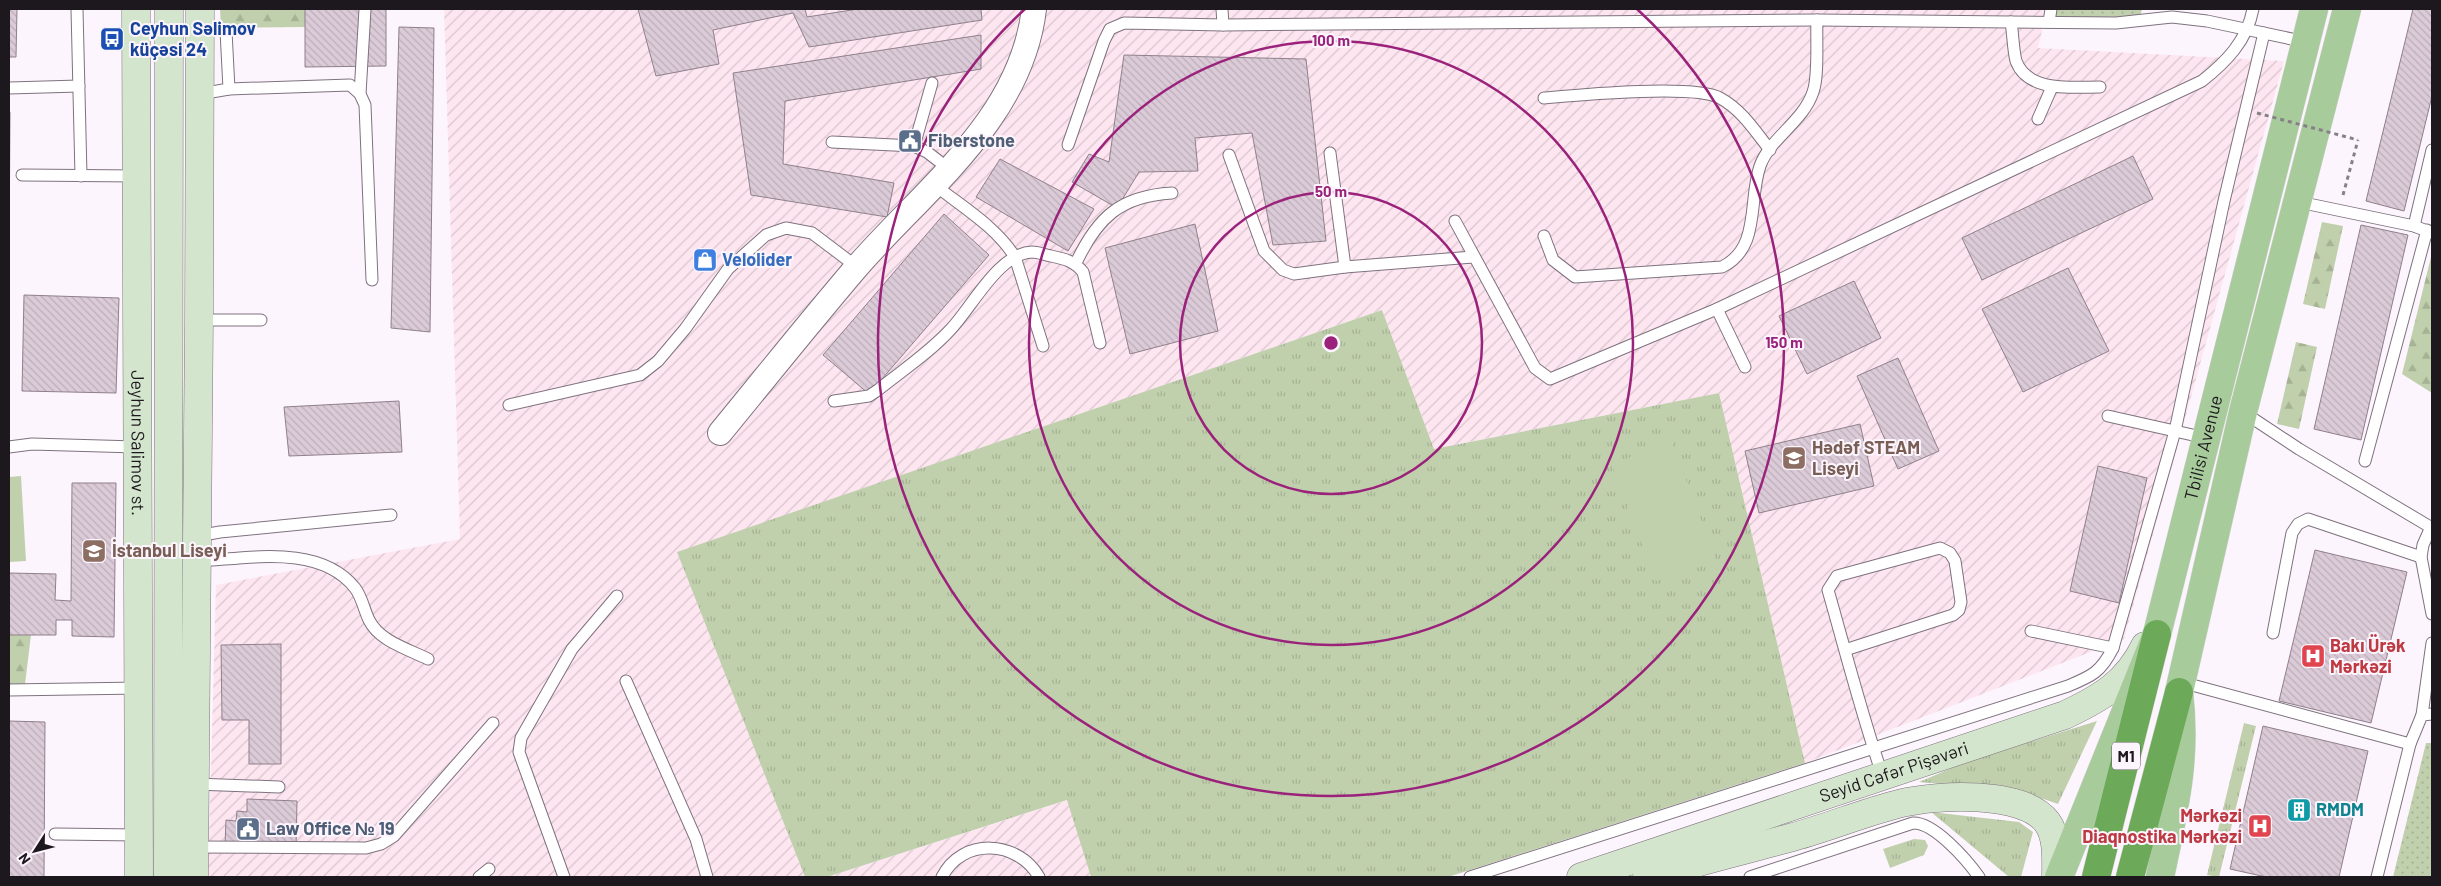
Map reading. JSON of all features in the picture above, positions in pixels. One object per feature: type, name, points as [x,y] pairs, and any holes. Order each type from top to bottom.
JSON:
[{"type":"highway","name":"M1","points":[[2096,877],[2157,634]]},
{"type":"highway","name":"M1","points":[[2130,877],[2180,687]]},
{"type":"main road","name":"Jeyhun Salimov st.","points":[[136,9],[136,446],[139,877]]},
{"type":"main road","name":"Jeyhun Salimov st.","points":[[168,877],[170,486],[169,9]]},
{"type":"main road","points":[[194,877],[200,320],[200,9]]},
{"type":"main road","name":"Tbilisi Avenue","points":[[2058,877],[2157,634],[2314,9]]},
{"type":"main road","name":"Tbilisi Avenue","points":[[2160,877],[2180,782],[2182,722],[2180,687],[2243,412],[2299,202],[2347,9]]},
{"type":"main road","points":[[170,226],[200,320]]},
{"type":"main road","name":"Seyid Cəfər Pişəvəri","points":[[1581,877],[1810,802],[2065,715],[2106,694],[2129,673],[2140,657],[2163,608]]},
{"type":"main road","name":"Seyid Cəfər Pişəvəri","points":[[1650,877],[1820,830],[1901,804],[1932,798],[1996,800],[2015,803],[2031,809],[2046,821],[2052,834],[2058,877]]},
{"type":"main road","points":[[1810,802],[1820,830]]},
{"type":"street","points":[[720,433],[857,267],[942,177],[998,109],[1017,71],[1032,32],[1034,9]]},
{"type":"lane","points":[[77,9],[81,176]]},
{"type":"lane","points":[[360,94],[365,9]]},
{"type":"lane","points":[[1222,9],[1223,24]]},
{"type":"lane","points":[[1587,9],[1587,21]]},
{"type":"lane","points":[[2049,22],[2051,9]]},
{"type":"lane","points":[[1456,222],[1473,257],[1535,368],[1550,378],[1717,309],[2202,82],[2226,62],[2248,30],[2253,9]]},
{"type":"lane","points":[[1068,145],[1104,41],[1110,29],[1124,23],[1817,20],[2116,23],[2172,17],[2306,42]]},
{"type":"lane","points":[[1544,236],[1553,260],[1575,277],[1722,267],[1733,262],[1747,242],[1761,163],[1801,115],[1814,89],[1817,20]]},
{"type":"lane","points":[[2011,22],[2016,59],[2020,70],[2029,77],[2052,87],[2100,87]]},
{"type":"lane","points":[[226,31],[229,88]]},
{"type":"lane","points":[[1470,877],[2089,678],[2104,666],[2113,648],[2175,431],[2224,201],[2264,33]]},
{"type":"lane","points":[[914,146],[932,83]]},
{"type":"lane","points":[[200,94],[229,88],[350,85],[360,94],[365,104],[372,280]]},
{"type":"lane","points":[[9,88],[79,86]]},
{"type":"lane","points":[[2038,119],[2052,87]]},
{"type":"lane","points":[[1544,98],[1592,94],[1699,92],[1718,97],[1735,107],[1770,150]]},
{"type":"lane","points":[[832,142],[914,146],[927,152],[942,177],[997,233],[1015,257],[1043,346]]},
{"type":"lane","points":[[2414,226],[2432,150]]},
{"type":"lane","points":[[1330,153],[1345,267]]},
{"type":"lane","points":[[1229,155],[1264,251],[1283,270],[1294,274],[1345,267],[1473,257]]},
{"type":"lane","points":[[22,176],[137,176]]},
{"type":"lane","points":[[1076,263],[1085,243],[1109,215],[1132,199],[1151,194],[1172,193]]},
{"type":"lane","points":[[2299,202],[2414,226],[2430,232],[2365,460]]},
{"type":"lane","points":[[509,406],[640,375],[658,361],[685,330],[728,269],[766,235],[786,228],[812,233],[857,267]]},
{"type":"lane","points":[[834,401],[869,396],[936,345],[953,328],[1000,269],[1015,257],[1032,252],[1076,263],[1083,272],[1100,343]]},
{"type":"lane","points":[[1717,309],[1745,366]]},
{"type":"lane","points":[[200,320],[261,320]]},
{"type":"lane","points":[[2243,412],[2312,457],[2431,528],[2423,545],[2422,556],[2432,614]]},
{"type":"lane","points":[[2108,416],[2206,438]]},
{"type":"lane","points":[[9,447],[32,444],[136,446]]},
{"type":"lane","points":[[197,548],[220,532],[391,514]]},
{"type":"lane","points":[[2273,633],[2292,533],[2298,524],[2308,519],[2422,556]]},
{"type":"lane","points":[[197,548],[286,557],[315,562],[339,572],[357,590],[369,620],[382,636],[428,659]]},
{"type":"lane","points":[[1845,650],[1953,616],[1959,610],[1961,602],[1955,562],[1950,553],[1940,548],[1837,576],[1828,590],[1873,749],[1884,777]]},
{"type":"lane","points":[[564,877],[524,766],[520,752],[522,738],[572,649],[617,596]]},
{"type":"lane","points":[[2031,631],[2113,648]]},
{"type":"lane","points":[[2377,877],[2410,744],[2427,714],[2432,643]]},
{"type":"lane","points":[[626,681],[696,839],[707,877]]},
{"type":"lane","points":[[2180,687],[2410,744]]},
{"type":"lane","points":[[9,690],[139,688]]},
{"type":"lane","points":[[194,847],[366,848],[381,844],[394,836],[493,722]]},
{"type":"lane","points":[[195,784],[279,788]]},
{"type":"lane","points":[[1750,877],[1912,823],[1919,823],[1936,832],[1979,877]]},
{"type":"lane","points":[[55,834],[139,835]]},
{"type":"lane","points":[[942,877],[954,861],[965,854],[990,847],[1015,853],[1026,860],[1039,877]]},
{"type":"lane","points":[[480,877],[489,869]]},
{"type":"path","points":[[2257,113],[2358,140],[2348,177]]},
{"type":"shaded area","points":[[444,9],[2047,9],[2038,48],[2284,61],[2124,639],[1805,763],[1719,393],[1434,449],[1382,310],[678,552],[805,877],[208,877],[216,585],[460,539]]},
{"type":"shaded area","points":[[1068,800],[1091,877],[827,877]]},
{"type":"green space","points":[[220,9],[305,9],[305,27],[221,28]]},
{"type":"green space","points":[[2053,9],[2142,9],[2139,22],[2051,18]]},
{"type":"green space","points":[[2322,222],[2343,226],[2325,309],[2303,304]]},
{"type":"green space","points":[[2432,253],[2432,393],[2402,374]]},
{"type":"green space","points":[[1382,310],[1434,449],[1719,393],[1805,763],[1448,877],[1091,877],[1067,800],[827,877],[805,877],[677,552]]},
{"type":"green space","points":[[2296,342],[2317,347],[2299,429],[2277,424]]},
{"type":"green space","points":[[1671,440],[1716,560],[1656,581],[1612,465]]},
{"type":"green space","points":[[21,476],[26,561],[9,562],[9,477]]},
{"type":"green space","points":[[9,635],[31,635],[25,684],[9,684]]},
{"type":"green space","points":[[2097,721],[2058,804],[2020,791],[1919,782],[1968,761]]},
{"type":"green space","points":[[2244,723],[2256,726],[2219,877],[2207,875]]},
{"type":"green space","points":[[2426,743],[2432,743],[2432,877],[2393,877]]},
{"type":"green space","points":[[1931,812],[2019,822],[2033,832],[2021,877],[2009,877]]},
{"type":"green space","points":[[1914,839],[1925,840],[1928,846],[1924,855],[1890,868],[1883,849]]},
{"type":"building","points":[[9,9],[17,9],[16,57],[9,57]]},
{"type":"building","points":[[305,9],[386,9],[386,66],[305,67]]},
{"type":"building","points":[[638,9],[805,9],[807,17],[858,9],[981,9],[982,20],[809,47],[793,13],[713,30],[719,64],[656,76]]},
{"type":"building","points":[[2413,9],[2432,9],[2432,96],[2404,211],[2366,201]]},
{"type":"building","points":[[399,27],[434,28],[430,332],[391,328]]},
{"type":"building","points":[[981,35],[981,69],[785,101],[783,164],[894,183],[887,217],[751,195],[733,73]]},
{"type":"building","points":[[1124,55],[1306,59],[1326,241],[1273,245],[1252,133],[1195,138],[1198,171],[1139,172],[1117,208],[1072,182],[1089,154],[1109,162]]},
{"type":"building","points":[[9,112],[10,112],[9,258]]},
{"type":"building","points":[[2133,156],[2153,199],[1982,280],[1962,238]]},
{"type":"building","points":[[1000,159],[1094,209],[1068,251],[976,197]]},
{"type":"building","points":[[944,214],[989,255],[869,394],[823,355]]},
{"type":"building","points":[[1195,224],[1218,331],[1130,354],[1105,248]]},
{"type":"building","points":[[2361,225],[2408,235],[2361,440],[2314,429]]},
{"type":"building","points":[[2068,268],[2109,351],[2023,392],[1982,309]]},
{"type":"building","points":[[1854,281],[1881,338],[1807,374],[1779,316]]},
{"type":"building","points":[[24,295],[119,298],[116,393],[22,391]]},
{"type":"building","points":[[1898,358],[1939,451],[1898,469],[1857,376]]},
{"type":"building","points":[[399,401],[402,452],[289,456],[284,407]]},
{"type":"building","points":[[1860,424],[1874,486],[1759,513],[1745,451]]},
{"type":"building","points":[[2098,466],[2147,478],[2119,603],[2070,591]]},
{"type":"building","points":[[72,483],[116,483],[114,637],[72,636],[72,620],[56,620],[56,635],[9,635],[9,573],[56,574],[55,600],[71,601]]},
{"type":"building","points":[[2315,550],[2407,572],[2371,723],[2279,701]]},
{"type":"building","points":[[281,644],[281,764],[249,764],[249,720],[222,720],[221,645]]},
{"type":"building","points":[[9,721],[45,722],[44,877],[9,877]]},
{"type":"building","name":"RMDM","points":[[2263,726],[2368,751],[2339,877],[2266,877],[2230,869]]},
{"type":"building","points":[[247,799],[297,801],[296,848],[225,845],[226,820],[236,821],[237,811],[247,812]]},
{"type":"place","name":"Ceyhun Səlimov küçəsi 24","points":[[112,39]]},
{"type":"place","name":"Fiberstone","points":[[910,141]]},
{"type":"place","name":"Velolider","points":[[705,260]]},
{"type":"place","name":"Hədəf STEAM Liseyi","points":[[1794,458]]},
{"type":"place","name":"İstanbul Liseyi","points":[[94,551]]},
{"type":"place","name":"Bakı Ürək Mərkəzi","points":[[2313,656]]},
{"type":"place","name":"RMDM","points":[[2299,810]]},
{"type":"place","name":"Mərkəzi Diaqnostika Mərkəzi","points":[[2260,826]]},
{"type":"place","name":"Law Office № 19","points":[[248,829]]}]
